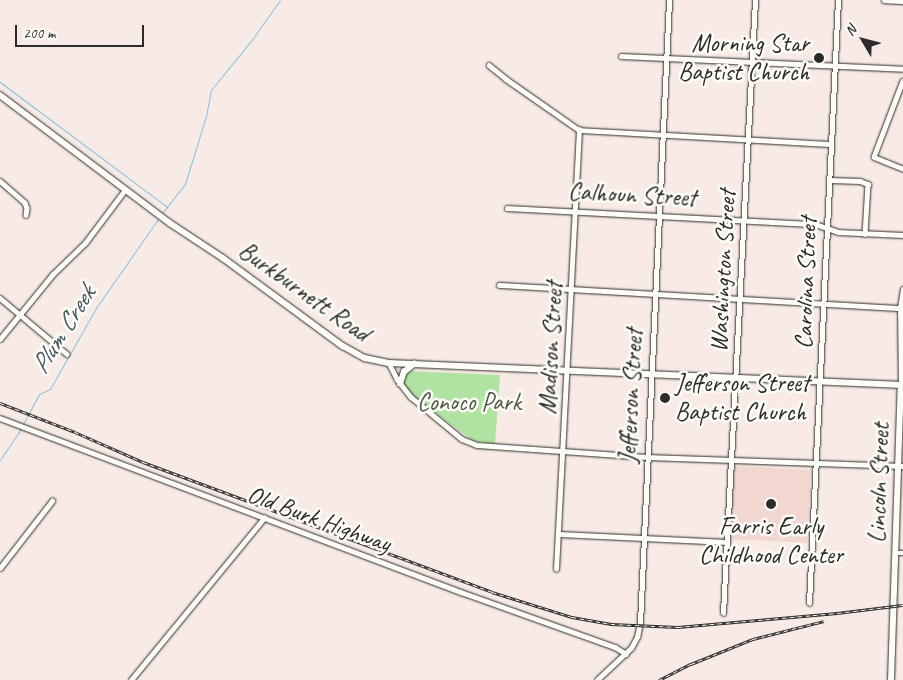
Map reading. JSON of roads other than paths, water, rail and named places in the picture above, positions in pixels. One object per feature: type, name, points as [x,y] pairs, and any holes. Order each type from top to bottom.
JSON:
[{"type":"main road","name":"Burkburnett Road","points":[[0,95],[125,190],[349,349],[365,358],[389,363]]},
{"type":"main road","points":[[389,363],[902,385]]},
{"type":"main road","points":[[400,384],[404,372],[414,364]]},
{"type":"main road","name":"Lincoln Street","points":[[890,680],[902,385]]},
{"type":"street","name":"Jefferson Street","points":[[597,680],[626,654],[635,642],[639,631],[669,0]]},
{"type":"street","name":"Washington Street","points":[[724,613],[755,0]]},
{"type":"street","name":"Carolina Street","points":[[808,603],[825,304],[838,0]]},
{"type":"street","points":[[884,0],[903,1]]},
{"type":"street","points":[[621,56],[903,69]]},
{"type":"street","points":[[489,65],[506,80],[579,130],[831,144]]},
{"type":"street","points":[[903,81],[874,157],[903,169]]},
{"type":"street","name":"Madison Street","points":[[556,569],[564,450],[579,130]]},
{"type":"street","points":[[830,180],[860,181],[868,184],[865,234]]},
{"type":"street","points":[[0,181],[25,203],[27,208],[26,215]]},
{"type":"street","points":[[0,338],[54,274],[85,243],[125,190]]},
{"type":"street","name":"Calhoun Street","points":[[507,208],[744,219],[815,224],[838,232],[903,235]]},
{"type":"street","points":[[499,285],[902,308]]},
{"type":"street","name":"Lincoln Street","points":[[902,385],[903,289]]},
{"type":"street","points":[[0,298],[67,354]]},
{"type":"street","name":"Burkburnett Road","points":[[389,363],[400,384],[411,397],[470,443],[486,447],[564,450],[647,457],[900,466]]},
{"type":"street","name":"Old Burk Highway","points":[[0,418],[559,628],[615,647],[626,654]]},
{"type":"street","points":[[0,568],[52,501]]},
{"type":"street","points":[[131,680],[264,518]]},
{"type":"street","points":[[559,534],[727,542]]},
{"type":"street","points":[[895,553],[903,553]]},
{"type":"waterway","name":"Plum Creek","points":[[163,212],[185,184],[206,116],[211,90],[251,41],[280,0]]},
{"type":"waterway","points":[[0,82],[167,207]]},
{"type":"waterway","name":"Plum Creek","points":[[0,460],[19,432],[39,394],[50,389],[96,308],[158,219]]},
{"type":"railway","points":[[0,403],[75,432],[143,462],[492,592],[572,617],[611,624],[678,627],[837,613],[903,605]]},
{"type":"railway","points":[[659,680],[691,664],[753,639],[824,621]]},
{"type":"place","name":"Morning Star Baptist Church","points":[[819,58]]},
{"type":"place","name":"Jefferson Street Baptist Church","points":[[665,398]]},
{"type":"place","name":"Farris Early Childhood Center","points":[[771,504]]},
{"type":"park label","name":"Conoco Park","points":[[469,402]]}]
